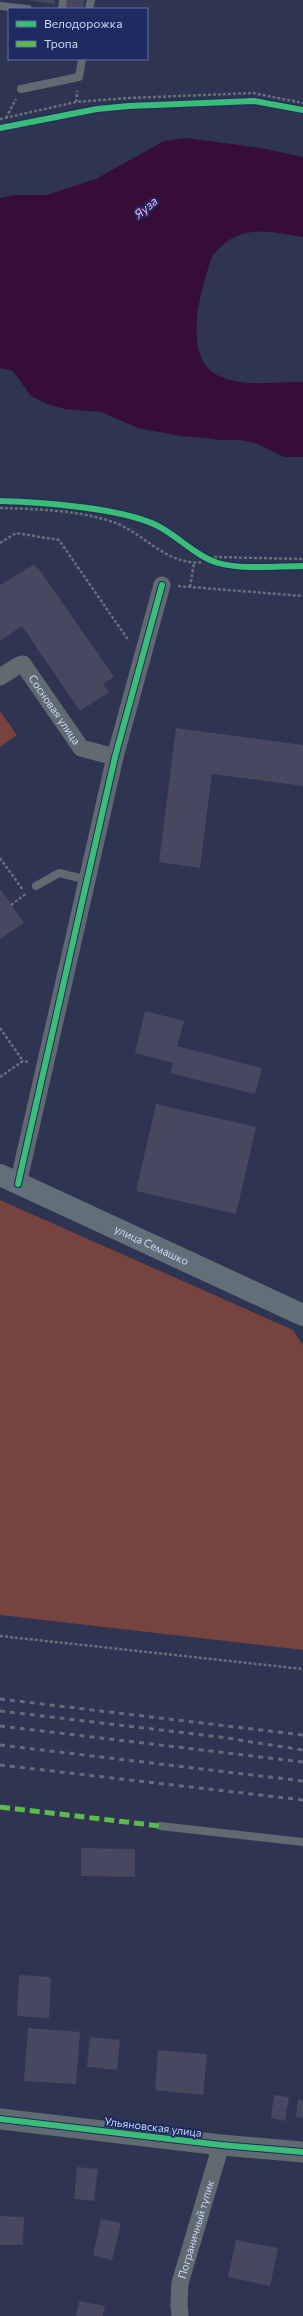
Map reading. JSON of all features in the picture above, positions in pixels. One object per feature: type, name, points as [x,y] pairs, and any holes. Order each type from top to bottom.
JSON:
[{"type":"main road","name":"улица Семашко","points":[[9,1180],[303,1315]]},
{"type":"street","points":[[9,1180],[45,1065],[115,757],[162,585]]},
{"type":"street","name":"Сосновая улица","points":[[0,677],[23,664],[80,748],[115,757]]},
{"type":"street","name":"Ульяновская улица","points":[[0,2119],[221,2145],[303,2152]]},
{"type":"street","name":"Пограничный тупик","points":[[180,2316],[180,2282],[221,2145]]},
{"type":"lane","points":[[0,6],[19,8]]},
{"type":"lane","points":[[21,90],[79,77],[82,60]]},
{"type":"lane","points":[[36,886],[59,873],[88,880]]},
{"type":"lane","points":[[160,1826],[303,1842]]},
{"type":"path","points":[[6,118],[21,90]]},
{"type":"path","points":[[0,120],[76,102],[129,98],[253,93],[303,103]]},
{"type":"path","points":[[185,103],[246,101]]},
{"type":"path","points":[[254,101],[303,110]]},
{"type":"path","points":[[0,502],[44,504],[108,513]]},
{"type":"path","points":[[0,508],[61,512],[108,520],[168,555],[194,563],[204,559],[229,565]]},
{"type":"path","points":[[0,543],[16,533],[58,540],[142,659]]},
{"type":"path","points":[[214,557],[303,559]]},
{"type":"path","points":[[190,587],[194,563]]},
{"type":"path","points":[[281,566],[303,566]]},
{"type":"path","points":[[162,585],[303,596]]},
{"type":"path","points":[[0,858],[26,894]]},
{"type":"path","points":[[11,905],[36,886]]},
{"type":"path","points":[[0,1028],[23,1061],[45,1065]]},
{"type":"path","points":[[0,1077],[23,1061]]},
{"type":"path","points":[[0,1636],[303,1669]]},
{"type":"shaded area","points":[[0,711],[17,735],[0,747]]},
{"type":"shaded area","points":[[0,1200],[293,1330],[303,1345],[303,1650],[0,1615]]},
{"type":"water","name":"Яуза","points":[[186,138],[261,148],[303,157],[303,237],[269,232],[252,232],[244,233],[227,241],[215,252],[212,257],[203,284],[196,328],[197,343],[201,357],[208,368],[219,376],[229,380],[250,383],[303,382],[303,457],[284,457],[255,443],[240,440],[221,440],[181,436],[138,428],[101,412],[65,409],[47,404],[31,396],[13,371],[0,368],[0,198],[16,195],[47,195],[96,179],[164,141]]},
{"type":"building","points":[[29,0],[55,0],[55,4]]},
{"type":"building","points":[[67,0],[84,0],[83,8],[66,8]]},
{"type":"building","points":[[33,565],[39,569],[114,677],[103,684],[109,692],[80,711],[22,626],[0,641],[0,585]]},
{"type":"building","points":[[176,728],[303,745],[303,786],[212,774],[200,868],[159,862]]},
{"type":"building","points":[[1,890],[24,923],[0,939],[0,891]]},
{"type":"building","points":[[145,1011],[184,1021],[177,1046],[262,1068],[255,1094],[170,1073],[173,1063],[135,1053]]},
{"type":"building","points":[[156,1104],[256,1127],[236,1214],[136,1191]]},
{"type":"building","points":[[81,1848],[135,1849],[135,1877],[81,1876]]},
{"type":"building","points":[[19,1975],[51,1977],[49,2018],[17,2016]]},
{"type":"building","points":[[28,2028],[80,2032],[76,2084],[24,2081]]},
{"type":"building","points":[[90,2037],[120,2040],[117,2070],[87,2067]]},
{"type":"building","points":[[158,2050],[207,2054],[203,2095],[155,2090]]},
{"type":"building","points":[[274,2095],[289,2097],[285,2121],[271,2118]]},
{"type":"building","points":[[298,2099],[303,2100],[303,2118],[296,2117]]},
{"type":"building","points":[[77,2167],[98,2169],[94,2201],[74,2199]]},
{"type":"building","points":[[0,2216],[24,2217],[23,2245],[0,2245]]},
{"type":"building","points":[[101,2219],[121,2223],[112,2260],[93,2255]]},
{"type":"building","points":[[236,2240],[278,2248],[270,2286],[228,2277]]},
{"type":"building","points":[[79,2301],[105,2306],[103,2316],[76,2316]]},
{"type":"railway","points":[[0,1699],[303,1735]]},
{"type":"railway","points":[[0,1711],[220,1737],[303,1750]]},
{"type":"railway","points":[[0,1726],[303,1762]]},
{"type":"railway","points":[[0,1745],[303,1781]]},
{"type":"railway","points":[[0,1765],[303,1800]]},
{"type":"marked path","points":[[0,1807],[160,1826]]},
{"type":"cycle path","points":[[0,128],[97,109],[129,106],[254,101],[303,110]]},
{"type":"cycle path","points":[[0,501],[80,507],[102,510],[141,519],[164,529],[194,551],[218,563],[249,567],[303,566]]},
{"type":"cycle path","points":[[18,1184],[115,757],[162,585]]},
{"type":"cycle path","points":[[0,2119],[221,2145],[303,2152]]}]
